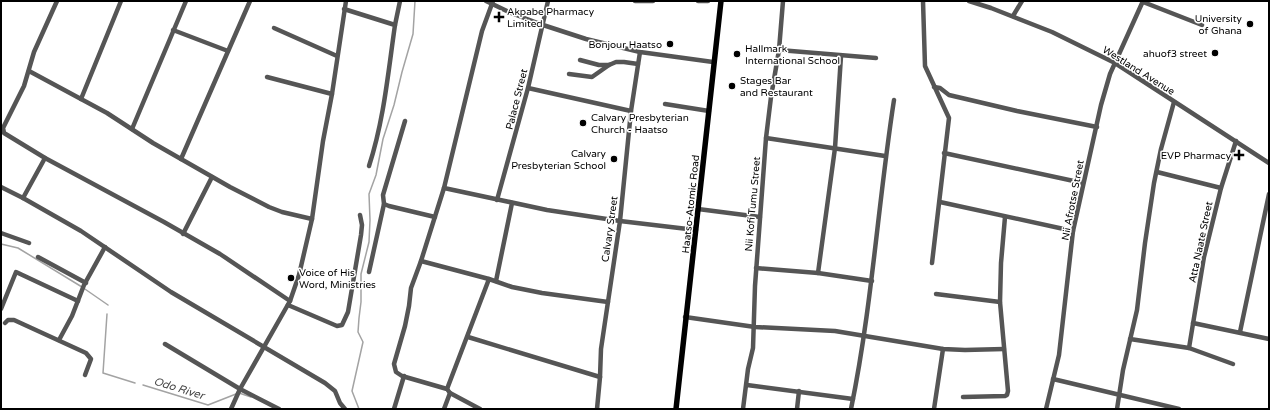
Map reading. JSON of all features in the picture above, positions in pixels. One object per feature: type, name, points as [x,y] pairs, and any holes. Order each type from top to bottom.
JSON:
[{"type":"main road","name":"Haatso-Atomic Road","points":[[676,409],[713,62],[721,1]]},
{"type":"street","points":[[57,1],[34,52],[24,86],[3,131],[5,134],[45,158],[220,254],[289,303],[337,326],[342,325],[349,307],[361,234],[360,214]]},
{"type":"street","points":[[81,99],[121,1]]},
{"type":"street","points":[[132,130],[186,1]]},
{"type":"street","points":[[181,159],[250,1]]},
{"type":"street","points":[[231,409],[240,389],[289,303],[306,250],[312,219],[322,141],[332,94],[346,1]]},
{"type":"street","points":[[370,166],[381,121],[394,25],[400,1]]},
{"type":"street","points":[[486,1],[492,2],[542,25],[586,39],[640,52],[713,62]]},
{"type":"street","name":"Palace Street","points":[[497,200],[528,88],[548,1]]},
{"type":"street","points":[[635,1],[653,1]]},
{"type":"street","points":[[698,1],[708,1]]},
{"type":"street","name":"Nii Kofi Tumu Street","points":[[743,409],[748,369],[754,348],[756,268],[766,138],[770,97],[779,50],[783,1]]},
{"type":"street","points":[[923,1],[925,66],[948,118],[940,202],[932,263]]},
{"type":"street","name":"Westland Avenue","points":[[969,1],[1013,16],[1052,32],[1115,63],[1269,163]]},
{"type":"street","points":[[1013,16],[1022,1]]},
{"type":"street","points":[[1143,1],[1202,25]]},
{"type":"street","name":"Nii Afrotse Street","points":[[1046,409],[1059,354],[1073,231],[1096,127],[1107,83],[1143,1]]},
{"type":"street","points":[[480,409],[449,391],[396,372],[394,364],[405,326],[411,288],[444,188],[482,32],[492,2]]},
{"type":"street","points":[[344,9],[394,25]]},
{"type":"street","points":[[274,28],[338,56]]},
{"type":"street","points":[[173,30],[228,51]]},
{"type":"street","points":[[779,50],[876,58]]},
{"type":"street","name":"Calvary Street","points":[[597,409],[601,350],[620,221],[631,111],[640,52]]},
{"type":"street","points":[[818,273],[835,148],[841,56]]},
{"type":"street","points":[[580,60],[599,65],[609,65],[620,62],[638,64]]},
{"type":"street","points":[[569,74],[592,77],[609,65]]},
{"type":"street","points":[[29,71],[81,99],[212,177],[269,207],[282,212],[312,219]]},
{"type":"street","points":[[267,77],[332,94]]},
{"type":"street","points":[[934,87],[940,88],[949,95],[1096,127]]},
{"type":"street","points":[[528,88],[631,111]]},
{"type":"street","points":[[942,104],[949,95]]},
{"type":"street","points":[[851,409],[872,281],[885,156],[894,100]]},
{"type":"street","points":[[1117,409],[1137,310],[1145,243],[1157,172],[1174,102]]},
{"type":"street","points":[[664,104],[708,111]]},
{"type":"street","points":[[369,272],[384,204],[383,195],[406,121]]},
{"type":"street","points":[[766,138],[885,156]]},
{"type":"street","name":"Atta Naate Street","points":[[1189,348],[1204,257],[1221,188],[1236,141]]},
{"type":"street","points":[[944,153],[1084,183]]},
{"type":"street","points":[[23,198],[45,158]]},
{"type":"street","points":[[1157,172],[1221,188]]},
{"type":"street","points":[[183,234],[212,177]]},
{"type":"street","points":[[1,187],[81,231],[172,292],[325,383],[335,391],[340,403],[345,409]]},
{"type":"street","points":[[444,188],[547,210],[696,230]]},
{"type":"street","points":[[1240,332],[1269,194]]},
{"type":"street","points":[[940,202],[1073,231]]},
{"type":"street","points":[[496,281],[512,203]]},
{"type":"street","points":[[384,204],[435,217]]},
{"type":"street","points":[[698,209],[760,217]]},
{"type":"street","points":[[963,397],[1005,396],[1007,395],[1008,391],[1000,302],[1001,263],[1005,217]]},
{"type":"street","points":[[1,233],[29,243]]},
{"type":"street","points":[[59,340],[80,294],[105,247]]},
{"type":"street","points":[[38,257],[85,284]]},
{"type":"street","points":[[421,261],[489,279],[512,287],[542,293],[608,302]]},
{"type":"street","points":[[756,268],[818,273],[872,281]]},
{"type":"street","points":[[1,309],[16,272],[78,301]]},
{"type":"street","points":[[444,409],[489,279]]},
{"type":"street","points":[[936,294],[1000,302]]},
{"type":"street","points":[[685,318],[755,327],[835,332],[943,349],[1004,349]]},
{"type":"street","points":[[5,323],[8,320],[14,320],[89,355],[91,359],[85,375]]},
{"type":"street","points":[[1193,323],[1269,339]]},
{"type":"street","points":[[468,336],[600,377]]},
{"type":"street","points":[[1130,339],[1189,348],[1233,364]]},
{"type":"street","points":[[165,344],[240,389],[278,409]]},
{"type":"street","points":[[934,409],[943,349]]},
{"type":"street","points":[[394,409],[404,376]]},
{"type":"street","points":[[1053,379],[1179,409]]},
{"type":"street","points":[[747,385],[853,399]]},
{"type":"street","points":[[797,409],[799,391]]},
{"type":"street","points":[[337,409],[340,403]]},
{"type":"waterway","points":[[359,409],[352,391],[363,342],[358,332],[361,302],[361,274],[369,242],[369,194],[376,175],[383,139],[394,105],[413,34],[415,1]]},
{"type":"waterway","points":[[1,244],[18,248],[82,287],[108,305]]},
{"type":"waterway","points":[[107,314],[103,373],[135,383]]},
{"type":"waterway","name":"Odo River","points":[[143,385],[208,405],[236,394]]},
{"type":"waterway","name":"Odo River","points":[[239,393],[251,397]]},
{"type":"place","name":"Akpabe Pharmacy Limited","points":[[499,17]]},
{"type":"place","name":"University of Ghana","points":[[1250,24]]},
{"type":"place","name":"Bonjour Haatso","points":[[670,44]]},
{"type":"place","name":"ahuof3 street","points":[[1215,53]]},
{"type":"place","name":"Hallmark International School","points":[[737,54]]},
{"type":"place","name":"Stages Bar and Restaurant","points":[[732,86]]},
{"type":"place","name":"Calvary Presbyterian Church - Haatso","points":[[583,123]]},
{"type":"place","name":"EVP Pharmacy","points":[[1239,155]]},
{"type":"place","name":"Calvary Presbyterian School","points":[[614,159]]},
{"type":"place","name":"Voice of His Word, Ministries","points":[[291,278]]}]
